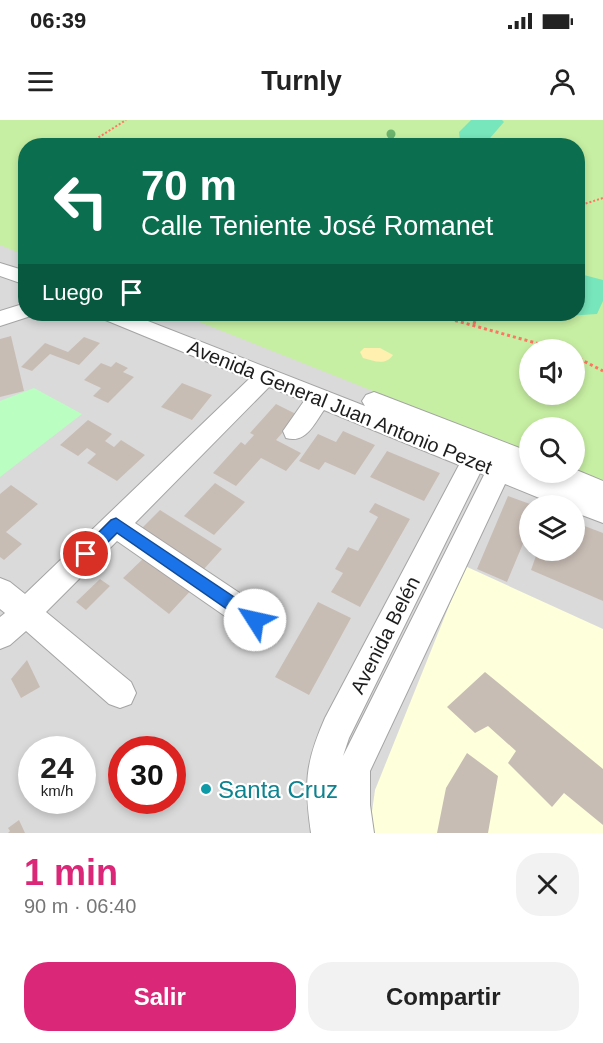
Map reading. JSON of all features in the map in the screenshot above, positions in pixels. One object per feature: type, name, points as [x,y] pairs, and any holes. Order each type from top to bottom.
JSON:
[{"type":"street","points":[[0,252],[18,259]]},
{"type":"street","points":[[0,269],[18,276]]},
{"type":"street","points":[[0,319],[18,313]]},
{"type":"street","name":"Avenida General Juan Antonio Pezet","points":[[128,321],[320,398],[498,459]]},
{"type":"street","name":"Avenida General Juan Antonio Pezet","points":[[171,321],[498,459],[603,513]]},
{"type":"street","points":[[0,635],[26,614],[266,376]]},
{"type":"street","points":[[295,431],[320,398]]},
{"type":"street","name":"Avenida Belén","points":[[328,833],[320,782],[328,747],[498,459]]},
{"type":"street","name":"Avenida Belén","points":[[357,833],[352,805],[353,770],[498,459]]},
{"type":"street","points":[[581,483],[603,492]]},
{"type":"street","points":[[116,525],[255,620]]},
{"type":"street","points":[[0,591],[120,693]]},
{"type":"street","points":[[328,747],[357,762]]},
{"type":"path","points":[[98,138],[126,120]]},
{"type":"path","points":[[585,204],[603,198]]},
{"type":"path","points":[[461,321],[524,339]]},
{"type":"path","points":[[585,362],[603,371]]},
{"type":"shaded area","points":[[0,120],[603,120],[603,833],[0,833]]},
{"type":"shaded area","points":[[465,566],[603,629],[603,833],[369,833],[375,790]]},
{"type":"green space","points":[[0,120],[603,120],[603,482],[585,475],[585,417],[519,417],[519,449],[197,321],[585,321],[585,138],[18,138],[18,252],[0,245]]},
{"type":"green space","points":[[471,120],[502,120],[504,122],[490,138],[460,138],[459,132]]},
{"type":"green space","points":[[585,275],[603,280],[603,301],[597,314],[585,315]]},
{"type":"green space","points":[[34,388],[82,414],[0,477],[0,401]]},
{"type":"sand","points":[[364,348],[380,348],[393,355],[383,362],[363,358],[360,352]]},
{"type":"building","points":[[11,336],[24,391],[0,397],[0,339]]},
{"type":"building","points":[[84,337],[100,343],[79,365],[50,354],[32,371],[21,367],[45,343],[68,352]]},
{"type":"building","points":[[116,362],[128,368],[123,372],[134,377],[108,403],[93,396],[101,388],[84,380],[101,363],[111,367]]},
{"type":"building","points":[[182,383],[212,395],[192,420],[161,407]]},
{"type":"building","points":[[276,404],[298,415],[276,440],[301,453],[286,471],[261,458],[236,486],[213,473],[241,442],[245,445],[254,435],[250,433]]},
{"type":"building","points":[[88,420],[112,434],[105,441],[114,447],[121,440],[145,455],[117,481],[87,463],[96,454],[87,448],[78,456],[60,445]]},
{"type":"building","points":[[343,431],[375,445],[355,475],[325,462],[319,470],[299,461],[318,434],[336,442]]},
{"type":"building","points":[[387,451],[440,473],[424,501],[370,477]]},
{"type":"building","points":[[215,483],[245,502],[214,535],[184,516]]},
{"type":"building","points":[[11,485],[38,504],[6,532],[22,544],[4,560],[0,557],[0,494]]},
{"type":"building","points":[[508,496],[519,500],[519,553],[507,582],[477,569]]},
{"type":"building","points":[[375,503],[410,519],[360,607],[331,592],[343,573],[335,569],[348,547],[358,551],[378,517],[369,512]]},
{"type":"building","points":[[160,510],[222,549],[204,569],[142,528]]},
{"type":"building","points":[[585,526],[603,533],[603,601],[531,570],[534,561],[585,561]]},
{"type":"building","points":[[148,554],[194,587],[169,614],[123,578]]},
{"type":"building","points":[[100,579],[110,586],[86,610],[76,602]]},
{"type":"building","points":[[318,602],[351,618],[309,695],[275,677]]},
{"type":"building","points":[[27,660],[40,687],[21,698],[11,679]]},
{"type":"building","points":[[485,672],[603,769],[603,825],[564,793],[552,807],[508,763],[516,751],[488,726],[475,733],[447,707]]},
{"type":"building","points":[[467,753],[498,776],[488,833],[437,833],[446,788]]},
{"type":"building","points":[[19,820],[25,833],[8,833],[10,831],[8,828]]},
{"type":"place","name":"Santa Cruz","points":[[206,789]]},
{"type":"route","points":[[86,554],[116,525],[255,620]]}]
